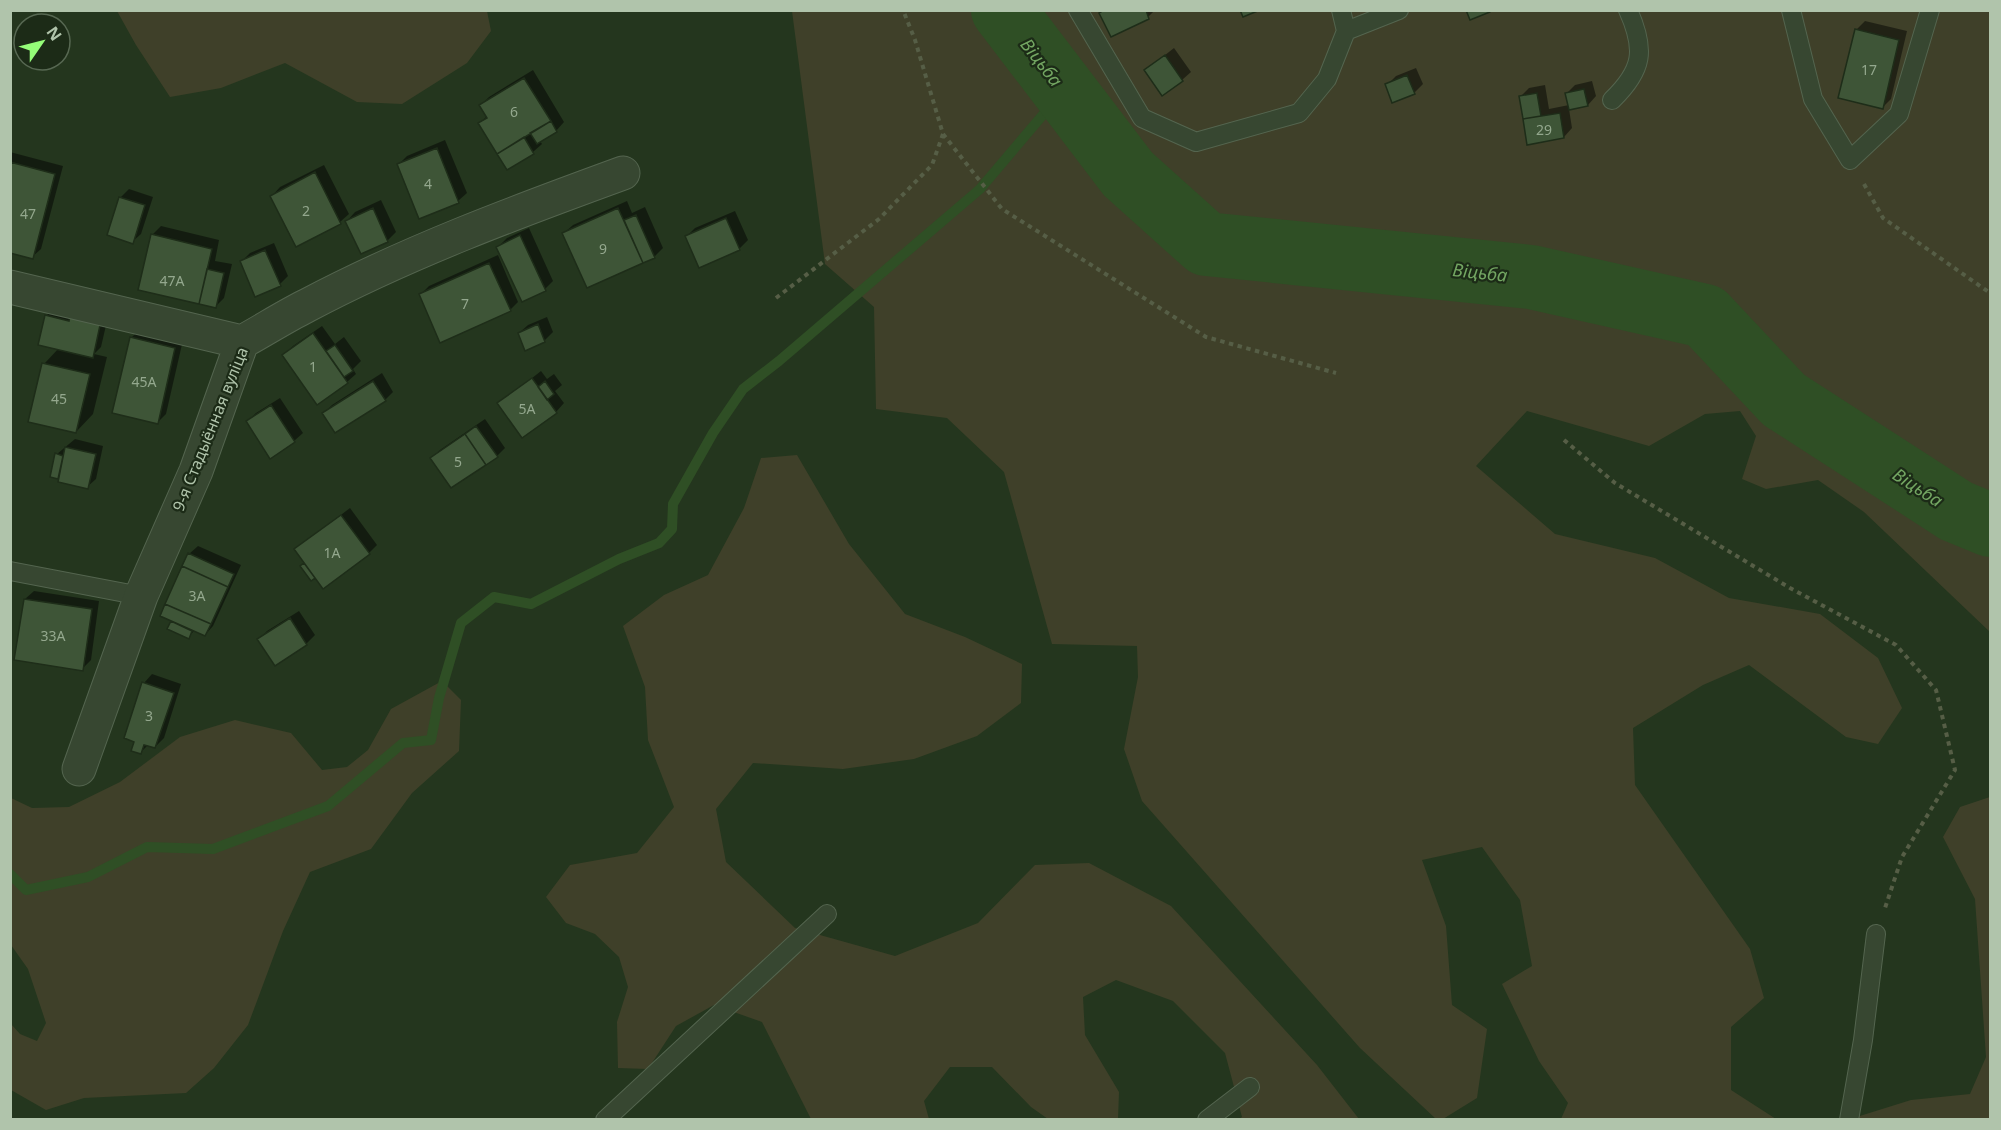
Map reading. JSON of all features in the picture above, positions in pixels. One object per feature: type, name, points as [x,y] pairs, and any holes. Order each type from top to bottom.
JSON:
[{"type":"street","name":"9-я Стадыённая вуліца","points":[[79,769],[141,596],[196,471],[242,342],[306,306],[380,270],[511,214],[623,173]]},
{"type":"street","points":[[10,287],[242,342]]},
{"type":"lane","points":[[1078,10],[1142,118],[1196,142],[1299,113],[1327,79],[1346,31],[1341,10]]},
{"type":"lane","points":[[1346,31],[1399,10]]},
{"type":"lane","points":[[1612,100],[1628,84],[1636,69],[1640,45],[1628,10]]},
{"type":"lane","points":[[1791,10],[1813,99],[1850,160],[1899,114],[1930,10]]},
{"type":"lane","points":[[10,571],[141,596]]},
{"type":"lane","points":[[604,1119],[827,914]]},
{"type":"lane","points":[[1850,1119],[1863,1040],[1876,934]]},
{"type":"lane","points":[[1207,1119],[1250,1087]]},
{"type":"path","points":[[903,10],[915,40],[943,134],[1002,209],[1206,337],[1336,373]]},
{"type":"path","points":[[776,298],[879,219],[932,165],[943,134]]},
{"type":"path","points":[[1850,160],[1883,218],[1990,293]]},
{"type":"path","points":[[1564,440],[1615,483],[1790,588],[1896,645],[1935,690],[1955,770],[1902,857],[1876,934]]},
{"type":"green space","points":[[117,11],[487,11],[491,31],[467,63],[402,104],[357,102],[285,63],[221,88],[170,97]]},
{"type":"green space","points":[[792,11],[1990,11],[1990,632],[1864,512],[1818,480],[1766,489],[1742,479],[1756,436],[1740,411],[1705,414],[1649,446],[1527,411],[1476,466],[1555,534],[1655,558],[1729,598],[1820,614],[1878,658],[1902,708],[1878,744],[1846,737],[1749,665],[1703,685],[1633,728],[1635,785],[1750,949],[1764,998],[1731,1027],[1731,1090],[1776,1119],[1561,1119],[1568,1103],[1539,1061],[1502,984],[1532,966],[1520,900],[1482,847],[1422,860],[1446,926],[1452,1005],[1487,1029],[1477,1098],[1443,1119],[1436,1119],[1360,1048],[1142,801],[1124,749],[1138,677],[1137,646],[1052,644],[1004,472],[947,418],[876,409],[874,307],[825,264]]},
{"type":"green space","points":[[797,455],[849,544],[905,614],[965,637],[1022,664],[1021,703],[977,736],[914,759],[843,769],[753,763],[716,809],[726,862],[795,928],[895,956],[978,923],[1035,865],[1089,863],[1171,906],[1317,1065],[1359,1119],[1239,1119],[1242,1117],[1225,1053],[1173,1001],[1116,980],[1083,997],[1085,1035],[1119,1092],[1118,1119],[1048,1119],[1031,1107],[992,1067],[950,1067],[924,1101],[929,1119],[811,1119],[762,1022],[714,1005],[676,1026],[648,1069],[618,1068],[617,1022],[628,987],[619,957],[595,934],[566,923],[546,897],[570,865],[637,853],[674,807],[648,740],[645,687],[623,626],[664,595],[708,575],[744,508],[761,458]]},
{"type":"green space","points":[[442,681],[461,700],[459,751],[412,793],[371,849],[310,872],[283,931],[248,1025],[214,1068],[186,1093],[84,1098],[46,1110],[11,1090],[11,1024],[20,1034],[37,1041],[46,1023],[28,969],[11,945],[11,798],[32,808],[69,807],[120,782],[180,737],[235,720],[291,733],[322,770],[347,767],[368,750],[391,709]]},
{"type":"green space","points":[[1990,797],[1990,1119],[1847,1120],[1911,1100],[1970,1094],[1986,1057],[1975,899],[1943,837],[1960,807]]},
{"type":"building","points":[[1104,10],[1146,10],[1149,19],[1111,37],[1099,13]]},
{"type":"building","points":[[1240,10],[1260,10],[1243,17]]},
{"type":"building","points":[[1466,10],[1490,10],[1490,12],[1470,20]]},
{"type":"building","points":[[1855,29],[1899,40],[1883,109],[1838,98]]},
{"type":"building","points":[[1165,55],[1183,81],[1162,96],[1144,70]]},
{"type":"building","points":[[1407,75],[1415,94],[1392,103],[1385,84]]},
{"type":"building","points":[[524,78],[551,121],[497,154],[478,123],[487,118],[479,105]]},
{"type":"building","points":[[1584,89],[1588,106],[1569,110],[1565,93]]},
{"type":"building","points":[[1537,93],[1541,116],[1523,119],[1519,96]]},
{"type":"building","points":[[1560,113],[1564,138],[1527,145],[1523,119]]},
{"type":"building","points":[[551,121],[557,132],[537,144],[530,133]]},
{"type":"building","points":[[524,137],[534,154],[507,170],[497,154]]},
{"type":"building","points":[[437,148],[459,203],[419,219],[397,164]]},
{"type":"building","points":[[10,162],[55,174],[33,259],[10,253]]},
{"type":"building","points":[[315,172],[341,224],[296,247],[270,196]]},
{"type":"building","points":[[119,197],[145,205],[133,244],[107,235]]},
{"type":"building","points":[[373,208],[388,242],[361,254],[345,221]]},
{"type":"building","points":[[618,208],[643,263],[587,288],[562,233]]},
{"type":"building","points":[[636,215],[655,258],[643,263],[624,220]]},
{"type":"building","points":[[726,218],[740,250],[699,268],[685,236]]},
{"type":"building","points":[[151,234],[212,249],[199,304],[138,290]]},
{"type":"building","points":[[520,235],[546,291],[522,302],[496,247]]},
{"type":"building","points":[[265,250],[281,286],[255,297],[240,261]]},
{"type":"building","points":[[489,263],[511,311],[440,343],[419,294]]},
{"type":"building","points":[[207,269],[224,273],[216,308],[199,304]]},
{"type":"building","points":[[71,309],[102,316],[93,358],[38,345],[45,315],[69,321]]},
{"type":"building","points":[[538,324],[545,342],[525,351],[518,333]]},
{"type":"building","points":[[313,333],[348,383],[317,405],[282,355]]},
{"type":"building","points":[[130,337],[175,348],[158,424],[112,413]]},
{"type":"building","points":[[335,345],[353,371],[344,377],[326,351]]},
{"type":"building","points":[[42,363],[90,374],[76,433],[28,422]]},
{"type":"building","points":[[532,378],[557,413],[522,438],[497,403]]},
{"type":"building","points":[[373,381],[386,401],[335,433],[322,413]]},
{"type":"building","points":[[545,381],[554,394],[547,400],[538,387]]},
{"type":"building","points":[[271,405],[295,442],[270,459],[246,421]]},
{"type":"building","points":[[476,426],[498,457],[486,465],[465,434]]},
{"type":"building","points":[[465,434],[486,465],[451,488],[430,458]]},
{"type":"building","points":[[65,447],[96,454],[88,489],[58,482]]},
{"type":"building","points":[[55,453],[63,456],[58,479],[50,477]]},
{"type":"building","points":[[341,515],[370,554],[323,589],[294,549]]},
{"type":"building","points":[[188,553],[234,574],[228,587],[182,566]]},
{"type":"building","points":[[304,563],[315,578],[311,581],[300,566]]},
{"type":"building","points":[[182,566],[228,587],[211,624],[165,604]]},
{"type":"building","points":[[24,599],[92,609],[83,671],[14,660]]},
{"type":"building","points":[[165,604],[211,624],[205,636],[160,616]]},
{"type":"building","points":[[290,618],[307,645],[275,666],[257,639]]},
{"type":"building","points":[[171,621],[192,631],[189,639],[167,629]]},
{"type":"building","points":[[142,682],[174,693],[155,748],[144,745],[141,754],[131,751],[134,742],[124,738]]},
{"type":"waterway","name":"Віцьба","points":[[1003,10],[1128,174],[1206,244],[1531,277],[1705,316],[1784,400],[1956,511],[1990,525]]},
{"type":"waterway","points":[[10,874],[26,890],[88,877],[147,847],[213,849],[328,806],[403,743],[431,740],[439,698],[461,623],[494,597],[531,604],[619,559],[659,543],[672,529],[673,504],[713,433],[743,389],[779,361],[980,189],[1064,90]]}]
